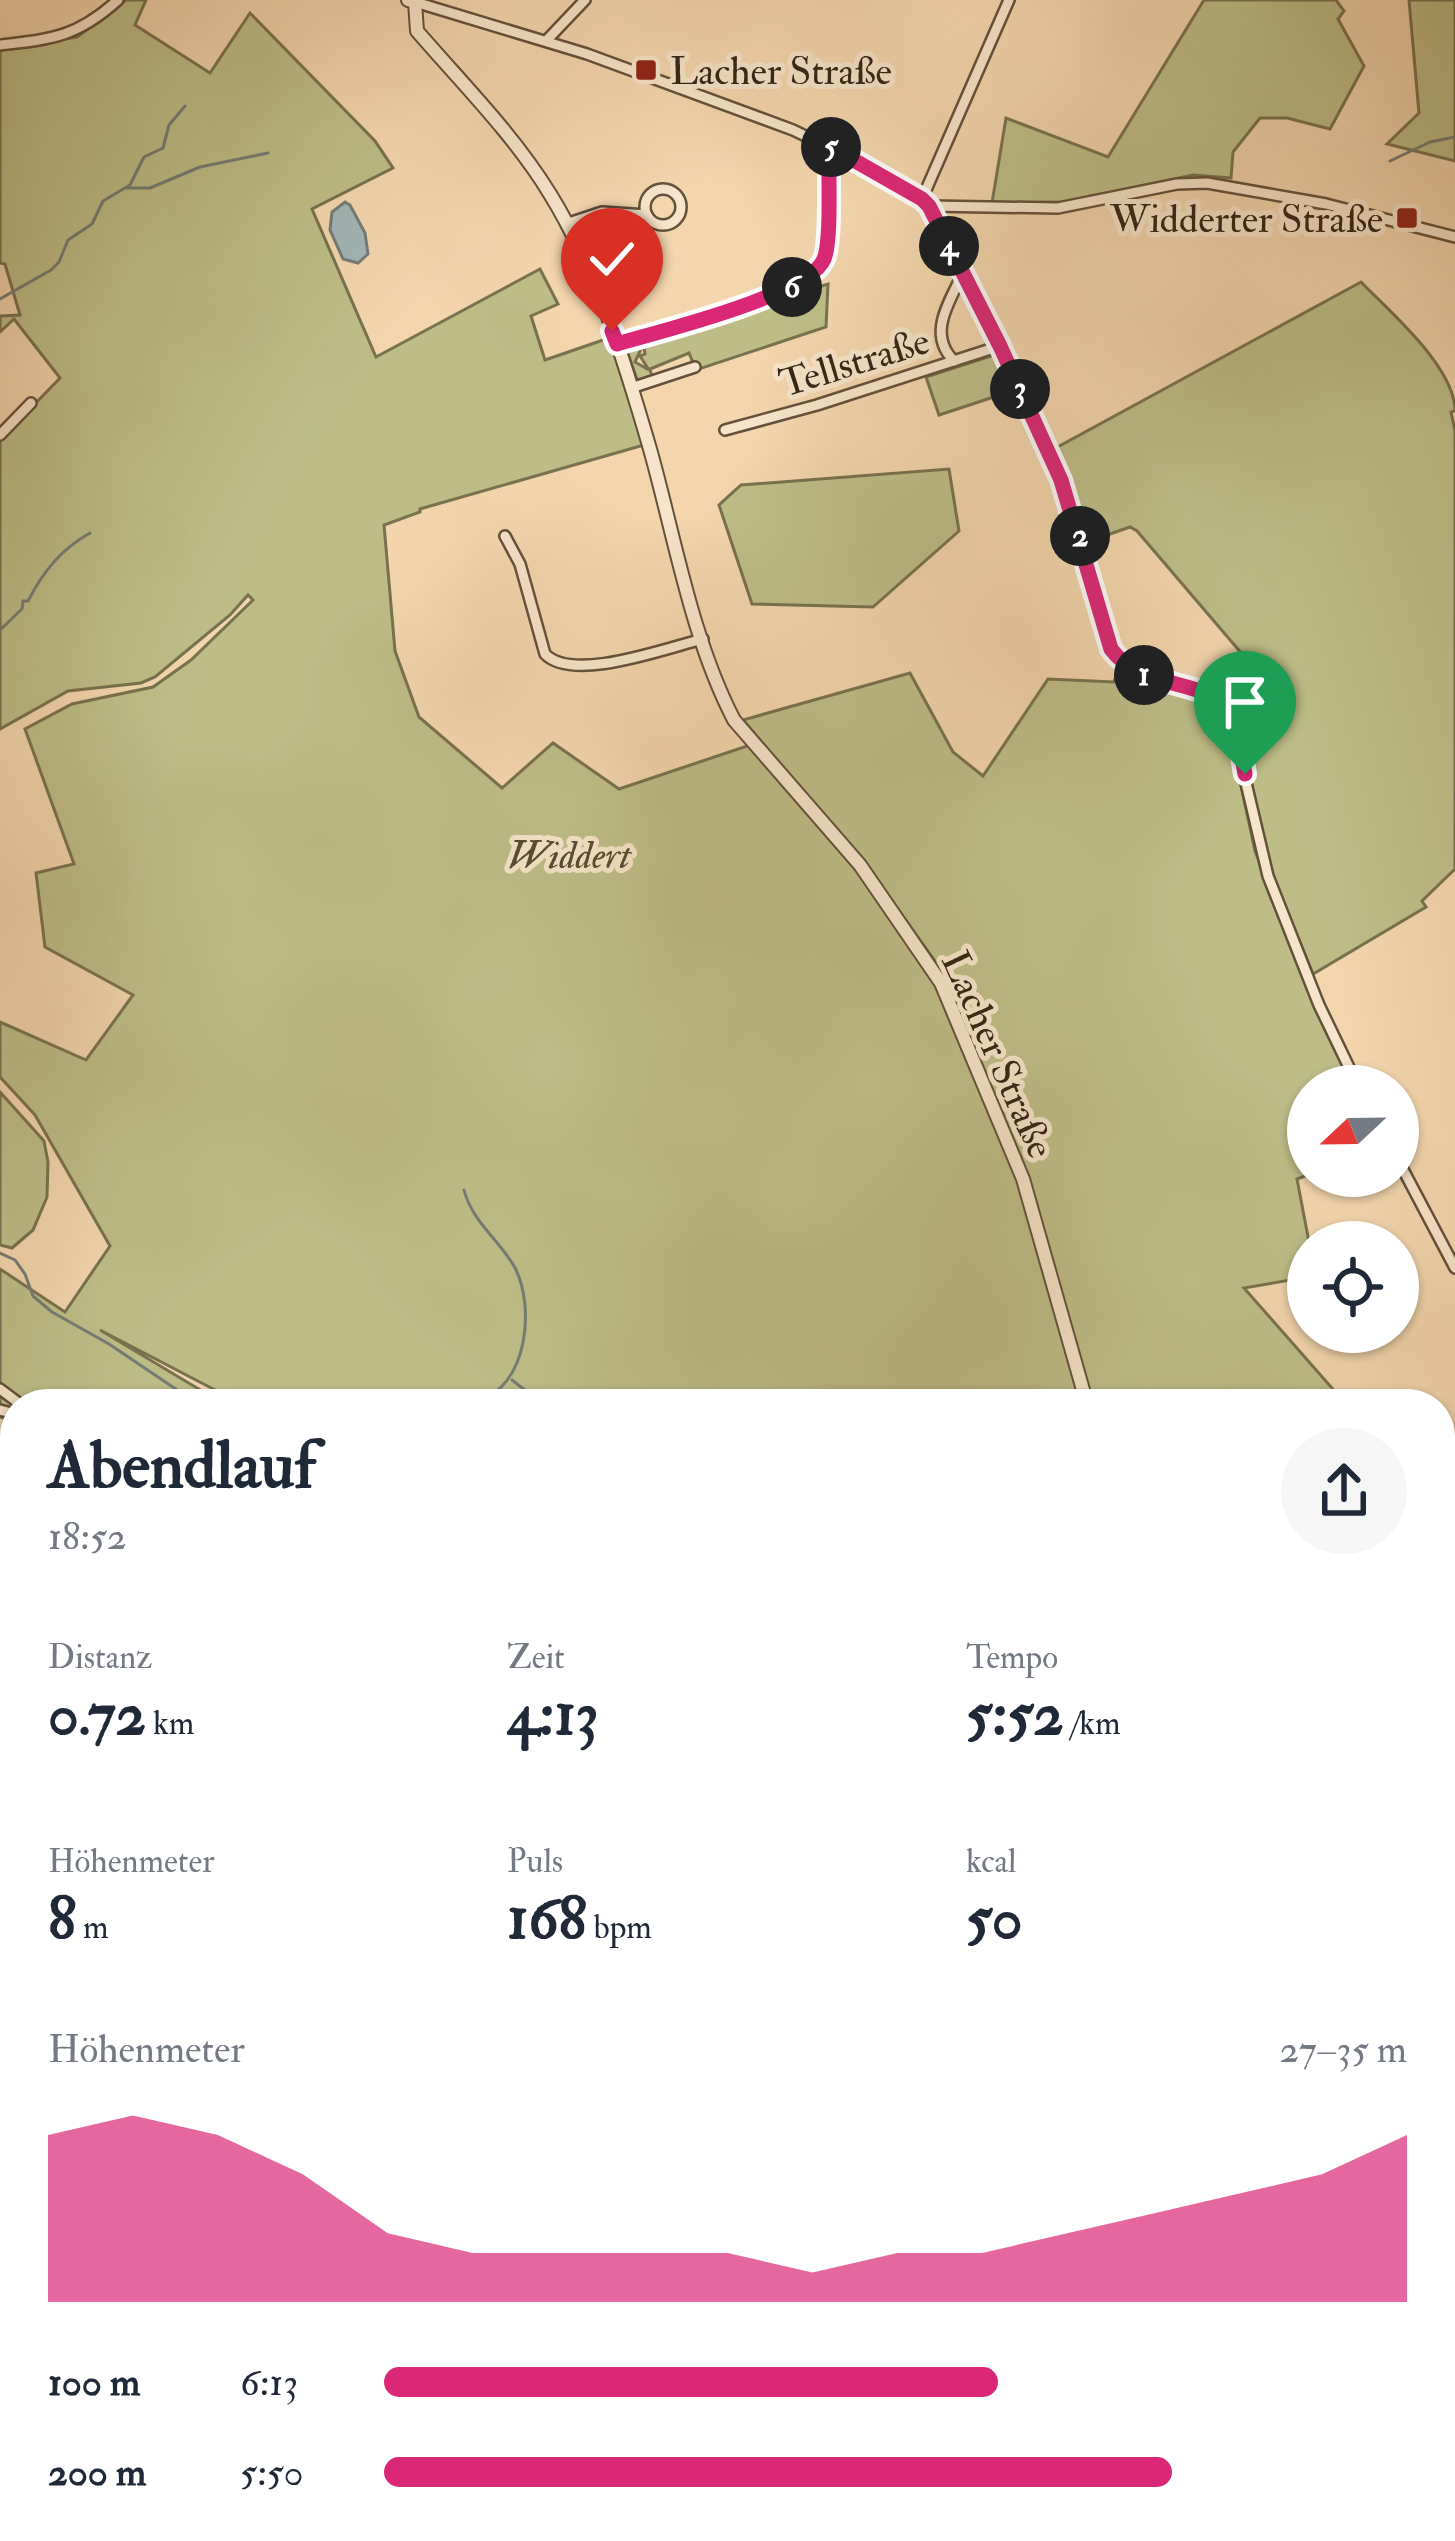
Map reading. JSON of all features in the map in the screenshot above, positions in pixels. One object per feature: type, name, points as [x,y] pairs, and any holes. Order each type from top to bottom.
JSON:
[{"type":"street","points":[[0,45],[65,36],[118,0]]},
{"type":"street","points":[[547,41],[585,0]]},
{"type":"street","points":[[1009,0],[926,202],[1000,346],[1067,495],[1111,649],[1130,668],[1214,698],[1229,711],[1268,876],[1348,1065]]},
{"type":"street","points":[[411,1],[547,41],[829,146],[926,202],[1048,209],[1177,184],[1207,183],[1326,204],[1451,237],[1455,251]]},
{"type":"street","name":"Lacher Straße","points":[[411,1],[417,31],[532,167],[566,224],[617,344],[703,639],[734,720],[860,865],[941,983],[1023,1180],[1083,1389]]},
{"type":"street","points":[[617,344],[778,295],[813,273],[825,257],[829,146]]},
{"type":"street","points":[[566,224],[602,212],[647,215]]},
{"type":"street","points":[[954,361],[942,347],[940,330],[962,274]]},
{"type":"street","name":"Tellstraße","points":[[725,430],[1000,346]]},
{"type":"street","points":[[631,388],[695,367]]},
{"type":"street","points":[[0,435],[31,403]]},
{"type":"street","points":[[506,536],[520,564],[545,654],[557,664],[596,664],[703,639]]},
{"type":"street","points":[[1418,1197],[1455,1268]]},
{"type":"green space","name":"Widdert","points":[[126,0],[146,0],[135,25],[210,73],[250,13],[375,141],[393,168],[312,209],[376,357],[540,269],[558,304],[531,316],[545,360],[609,338],[644,445],[420,509],[384,525],[395,651],[419,717],[502,788],[553,743],[619,789],[750,745],[860,875],[927,965],[1018,1180],[1078,1389],[213,1389],[100,1330],[199,1389],[0,1389],[0,1269],[65,1312],[110,1246],[35,1115],[0,1077],[0,1022],[86,1060],[133,995],[45,947],[36,873],[74,864],[25,729],[72,704],[153,687],[191,660],[253,600],[248,595],[155,677],[141,683],[68,691],[0,729],[0,440],[60,378],[14,319],[0,332],[0,316],[20,315],[5,264],[0,263],[0,48],[77,37]]},
{"type":"green space","points":[[1204,0],[1336,0],[1344,11],[1338,19],[1364,66],[1330,129],[1287,118],[1260,118],[1233,152],[1231,178],[1193,175],[1064,202],[992,203],[1006,118],[1108,157]]},
{"type":"green space","points":[[1409,0],[1455,0],[1455,161],[1387,144],[1419,113]]},
{"type":"green space","points":[[1361,282],[1433,359],[1452,394],[1455,411],[1451,412],[1455,431],[1455,869],[1422,901],[1426,907],[1313,974],[1270,869],[1240,730],[1227,700],[1266,682],[1137,531],[1130,527],[1090,541],[1054,449]]},
{"type":"green space","points":[[828,284],[826,327],[696,370],[689,353],[650,369],[653,381],[639,385],[624,342],[639,337],[642,347],[635,362],[649,370],[640,356],[645,354],[643,340]]},
{"type":"green space","points":[[1000,353],[1015,390],[939,415],[926,377]]},
{"type":"green space","points":[[949,469],[959,531],[873,607],[752,604],[719,505],[741,485]]},
{"type":"green space","points":[[1117,672],[1219,705],[1225,711],[1255,851],[1344,1065],[1287,1065],[1287,1197],[1300,1197],[1305,1221],[1287,1221],[1287,1281],[1244,1288],[1287,1337],[1287,1353],[1301,1353],[1333,1389],[1087,1389],[1028,1177],[935,961],[873,875],[743,720],[910,673],[953,752],[983,776],[1048,679],[1114,682]]},
{"type":"green space","points":[[0,1092],[44,1141],[48,1162],[47,1197],[33,1230],[12,1248],[0,1245]]},
{"type":"shaded area","points":[[345,202],[365,233],[368,254],[358,263],[343,259],[330,230],[332,212]]},
{"type":"waterway","points":[[0,299],[59,262],[68,240],[92,224],[103,201],[130,185],[144,157],[163,148],[169,125],[185,106]]},
{"type":"waterway","points":[[1390,161],[1430,142],[1455,137]]},
{"type":"waterway","points":[[127,188],[150,188],[200,167],[268,153]]},
{"type":"waterway","points":[[0,630],[22,609],[23,601],[28,601],[54,562],[90,533]]},
{"type":"waterway","points":[[464,1190],[473,1211],[514,1266],[525,1302],[523,1344],[517,1363],[498,1389]]},
{"type":"waterway","points":[[0,1253],[15,1260],[33,1296],[52,1312],[176,1389]]},
{"type":"waterway","points":[[512,1380],[524,1389]]},
{"type":"place","name":"Lacher Straße","points":[[646,70]]},
{"type":"place","name":"Widderter Straße","points":[[1407,218]]},
{"type":"route","points":[[612,331],[617,344],[778,295],[810,276],[825,257],[829,146],[922,199],[1000,346],[1061,480],[1111,649],[1130,668],[1222,703],[1234,723],[1245,774]]}]
